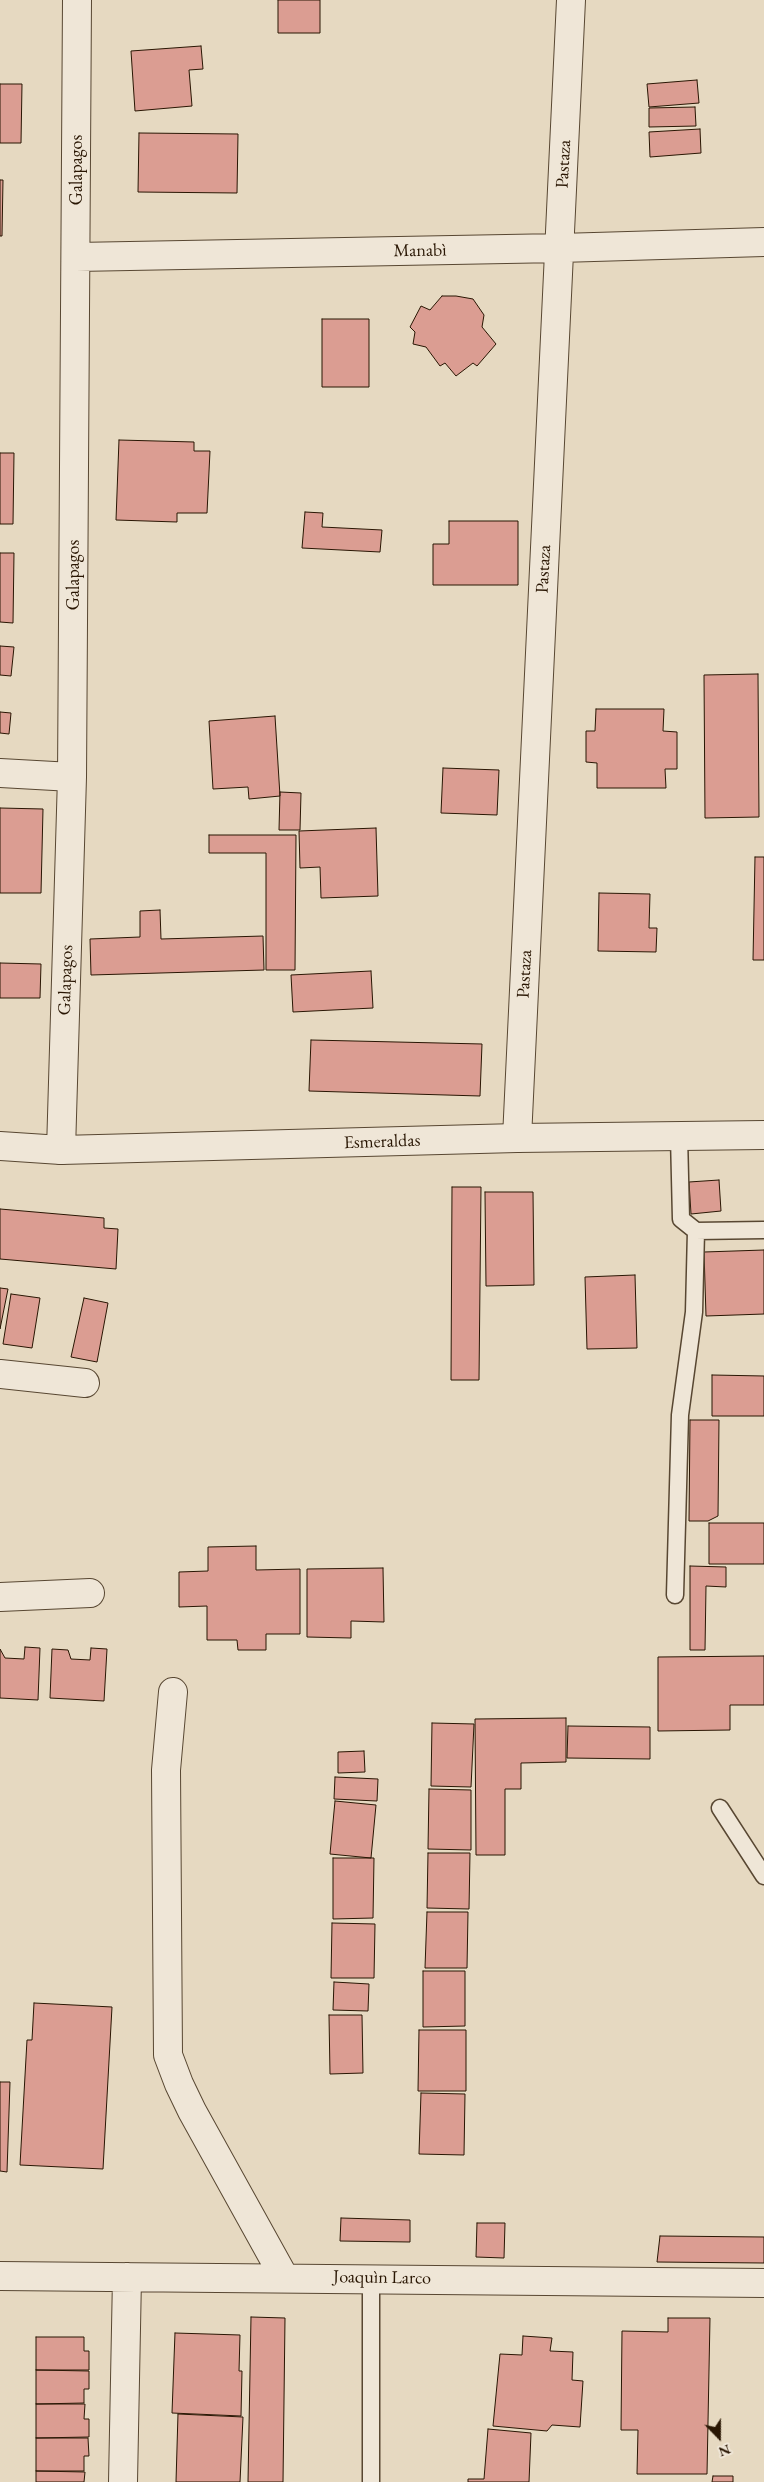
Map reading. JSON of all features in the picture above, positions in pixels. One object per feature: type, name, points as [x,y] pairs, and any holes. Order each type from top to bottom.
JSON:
[{"type":"street","name":"Galapagos","points":[[62,1150],[72,777],[77,0]]},
{"type":"street","name":"Pastaza","points":[[517,1138],[571,0]]},
{"type":"street","name":"Manabì","points":[[76,257],[560,248],[764,242]]},
{"type":"street","points":[[0,773],[72,777]]},
{"type":"street","name":"Esmeraldas","points":[[0,1146],[62,1150],[517,1138],[764,1135]]},
{"type":"street","points":[[0,1374],[85,1383]]},
{"type":"street","points":[[0,1597],[90,1593]]},
{"type":"street","points":[[173,1692],[166,1770],[168,2054],[179,2084],[192,2111],[284,2278]]},
{"type":"street","name":"Joaquìn Larco","points":[[0,2276],[764,2283]]},
{"type":"street","points":[[123,2482],[126,2276]]},
{"type":"lane","points":[[680,1136],[682,1219],[696,1231],[764,1230]]},
{"type":"lane","points":[[674,1595],[680,1415],[694,1312],[696,1231]]},
{"type":"lane","points":[[720,1808],[764,1876]]},
{"type":"lane","points":[[371,2278],[371,2482]]},
{"type":"building","points":[[278,0],[320,0],[320,33],[278,33]]},
{"type":"building","points":[[201,46],[203,69],[189,70],[192,106],[135,111],[131,51]]},
{"type":"building","points":[[697,80],[699,103],[649,107],[647,84]]},
{"type":"building","points":[[0,84],[22,84],[21,143],[0,143]]},
{"type":"building","points":[[695,107],[696,126],[649,127],[649,108]]},
{"type":"building","points":[[700,129],[701,153],[650,157],[649,132]]},
{"type":"building","points":[[139,133],[238,134],[237,193],[138,192]]},
{"type":"building","points":[[0,180],[3,180],[2,236],[0,236]]},
{"type":"building","points":[[442,296],[473,299],[484,315],[482,327],[496,344],[477,366],[473,363],[456,376],[445,363],[440,366],[426,347],[413,344],[415,332],[410,327],[421,306],[430,310]]},
{"type":"building","points":[[322,319],[369,319],[369,387],[322,387]]},
{"type":"building","points":[[119,440],[194,442],[194,451],[210,451],[207,513],[177,513],[177,522],[116,520]]},
{"type":"building","points":[[0,453],[14,453],[13,524],[0,524]]},
{"type":"building","points":[[305,512],[323,513],[322,527],[382,530],[380,552],[302,548]]},
{"type":"building","points":[[449,521],[518,521],[518,585],[433,585],[433,544],[449,544]]},
{"type":"building","points":[[0,553],[14,553],[13,623],[0,622]]},
{"type":"building","points":[[0,646],[14,647],[11,676],[0,675]]},
{"type":"building","points":[[758,674],[759,817],[705,818],[704,675]]},
{"type":"building","points":[[596,709],[664,709],[663,731],[677,732],[677,769],[665,769],[666,788],[597,788],[597,763],[586,762],[586,731],[595,731]]},
{"type":"building","points":[[0,712],[11,713],[9,734],[0,733]]},
{"type":"building","points":[[275,716],[280,796],[249,799],[248,787],[213,789],[209,721]]},
{"type":"building","points":[[443,768],[499,770],[497,815],[441,813]]},
{"type":"building","points":[[280,792],[301,793],[300,830],[279,830]]},
{"type":"building","points":[[0,808],[43,809],[41,893],[0,893]]},
{"type":"building","points":[[376,828],[378,896],[321,898],[320,867],[300,868],[299,831]]},
{"type":"building","points":[[209,835],[296,835],[295,970],[266,970],[266,853],[209,853]]},
{"type":"building","points":[[755,857],[764,857],[764,960],[753,960]]},
{"type":"building","points":[[599,893],[650,894],[649,928],[657,928],[656,952],[598,951]]},
{"type":"building","points":[[160,910],[161,939],[263,936],[264,970],[91,975],[90,939],[140,937],[140,911]]},
{"type":"building","points":[[0,963],[41,964],[40,998],[0,998]]},
{"type":"building","points":[[371,971],[373,1008],[293,1012],[291,975]]},
{"type":"building","points":[[311,1040],[482,1044],[480,1096],[309,1091]]},
{"type":"building","points":[[719,1180],[721,1211],[691,1214],[689,1182]]},
{"type":"building","points":[[452,1187],[481,1187],[479,1380],[451,1380]]},
{"type":"building","points":[[485,1192],[533,1192],[534,1285],[486,1286]]},
{"type":"building","points":[[0,1209],[104,1218],[104,1228],[118,1229],[116,1269],[0,1259]]},
{"type":"building","points":[[764,1250],[764,1314],[706,1316],[704,1252]]},
{"type":"building","points":[[635,1275],[637,1348],[587,1349],[585,1277]]},
{"type":"building","points":[[0,1288],[8,1289],[0,1329]]},
{"type":"building","points":[[11,1294],[40,1298],[32,1348],[3,1344]]},
{"type":"building","points":[[84,1298],[108,1303],[97,1362],[71,1357]]},
{"type":"building","points":[[712,1375],[764,1376],[764,1416],[712,1416]]},
{"type":"building","points":[[690,1420],[719,1420],[718,1516],[708,1521],[689,1521]]},
{"type":"building","points":[[709,1523],[764,1523],[764,1564],[709,1564]]},
{"type":"building","points":[[256,1546],[256,1570],[300,1569],[300,1634],[266,1634],[266,1650],[238,1650],[237,1640],[207,1640],[207,1606],[179,1607],[179,1572],[208,1571],[208,1547]]},
{"type":"building","points":[[690,1566],[726,1567],[726,1587],[706,1586],[705,1650],[690,1650]]},
{"type":"building","points":[[383,1568],[384,1622],[351,1621],[351,1638],[307,1637],[307,1569]]},
{"type":"building","points":[[25,1647],[40,1648],[38,1700],[0,1698],[0,1649],[5,1658],[24,1659]]},
{"type":"building","points":[[91,1648],[107,1649],[104,1701],[50,1698],[52,1649],[68,1650],[71,1659],[90,1660]]},
{"type":"building","points":[[764,1656],[764,1705],[730,1705],[730,1730],[658,1731],[658,1657]]},
{"type":"building","points":[[566,1718],[566,1762],[521,1763],[521,1789],[505,1789],[505,1855],[476,1855],[475,1719]]},
{"type":"building","points":[[432,1723],[474,1724],[471,1787],[431,1786]]},
{"type":"building","points":[[568,1726],[650,1727],[650,1759],[567,1758]]},
{"type":"building","points":[[364,1751],[365,1772],[338,1773],[338,1752]]},
{"type":"building","points":[[335,1777],[378,1779],[377,1801],[334,1799]]},
{"type":"building","points":[[429,1789],[471,1790],[471,1850],[428,1849]]},
{"type":"building","points":[[335,1801],[376,1805],[371,1858],[330,1854]]},
{"type":"building","points":[[428,1853],[470,1853],[469,1909],[427,1908]]},
{"type":"building","points":[[333,1858],[374,1858],[373,1918],[333,1919]]},
{"type":"building","points":[[427,1912],[468,1912],[467,1968],[425,1968]]},
{"type":"building","points":[[332,1923],[375,1924],[374,1978],[331,1978]]},
{"type":"building","points":[[423,1971],[465,1971],[465,2026],[423,2027]]},
{"type":"building","points":[[334,1982],[369,1984],[368,2011],[333,2010]]},
{"type":"building","points":[[34,2003],[112,2007],[103,2169],[20,2165],[27,2040],[32,2040]]},
{"type":"building","points":[[329,2015],[362,2015],[363,2073],[330,2074]]},
{"type":"building","points":[[419,2030],[466,2030],[466,2091],[418,2091]]},
{"type":"building","points":[[0,2082],[10,2082],[7,2172],[0,2171]]},
{"type":"building","points":[[421,2093],[465,2094],[464,2155],[419,2154]]},
{"type":"building","points":[[341,2218],[410,2220],[410,2242],[340,2241]]},
{"type":"building","points":[[477,2223],[505,2223],[504,2258],[476,2257]]},
{"type":"building","points":[[660,2236],[764,2237],[764,2263],[657,2262]]},
{"type":"building","points":[[251,2317],[285,2318],[283,2482],[248,2482]]},
{"type":"building","points":[[668,2318],[710,2318],[707,2474],[637,2474],[638,2430],[621,2430],[622,2331],[668,2332]]},
{"type":"building","points":[[175,2333],[240,2335],[239,2371],[242,2371],[241,2416],[172,2413]]},
{"type":"building","points":[[523,2336],[552,2338],[550,2351],[573,2352],[572,2380],[583,2381],[580,2427],[552,2425],[547,2431],[493,2426],[500,2354],[522,2355]]},
{"type":"building","points":[[36,2337],[84,2337],[84,2351],[89,2351],[89,2370],[36,2370]]},
{"type":"building","points":[[36,2370],[89,2371],[89,2389],[84,2389],[84,2403],[36,2404]]},
{"type":"building","points":[[36,2404],[85,2404],[84,2419],[89,2419],[89,2437],[36,2438]]},
{"type":"building","points":[[178,2414],[243,2417],[240,2482],[176,2482]]},
{"type":"building","points":[[488,2429],[531,2433],[529,2482],[468,2482],[468,2479],[484,2479]]},
{"type":"building","points":[[36,2438],[88,2438],[89,2456],[84,2456],[84,2471],[36,2471]]},
{"type":"building","points":[[36,2471],[85,2472],[84,2482],[36,2482]]},
{"type":"building","points":[[713,2476],[733,2476],[733,2482],[712,2482]]}]
